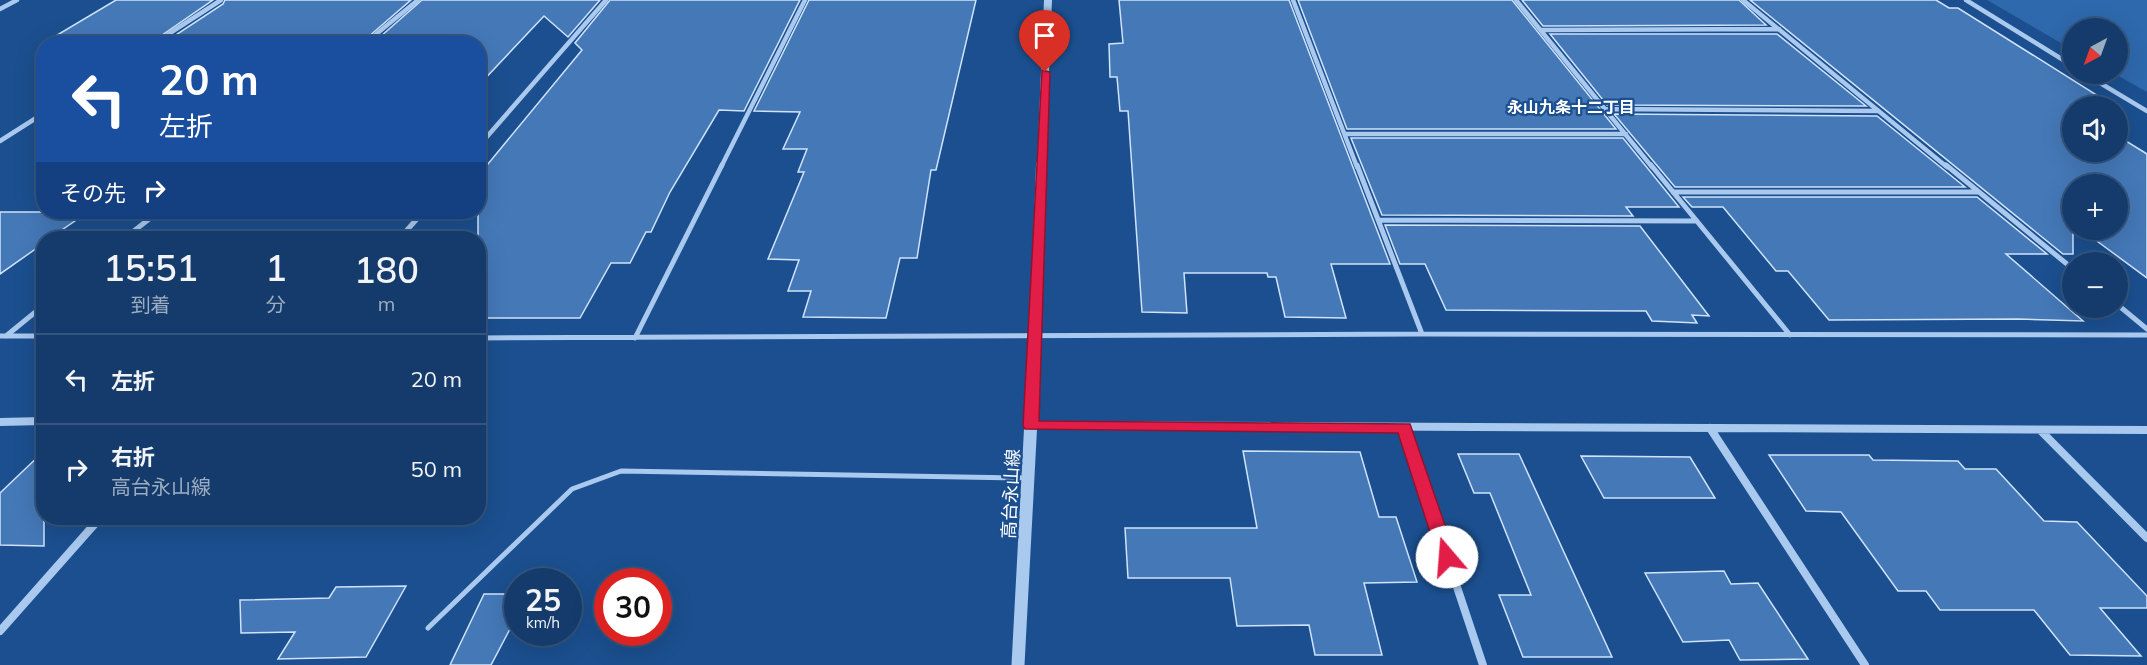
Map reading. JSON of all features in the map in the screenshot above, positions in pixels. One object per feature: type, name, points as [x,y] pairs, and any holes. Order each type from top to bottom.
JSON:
[{"type":"street","points":[[0,9],[17,0]]},
{"type":"street","points":[[165,36],[221,0]]},
{"type":"street","points":[[374,36],[418,0]]},
{"type":"street","points":[[486,138],[606,0]]},
{"type":"street","points":[[635,338],[805,0]]},
{"type":"street","name":"高台永山線","points":[[1018,665],[1031,426],[1048,0]]},
{"type":"street","points":[[1293,0],[1422,334]]},
{"type":"street","points":[[1516,0],[1790,335]]},
{"type":"street","points":[[1743,0],[2062,260]]},
{"type":"street","points":[[1966,0],[2062,59]]},
{"type":"street","points":[[1540,30],[1779,29]]},
{"type":"street","points":[[2102,84],[2147,111]]},
{"type":"street","points":[[1605,109],[1879,111]]},
{"type":"street","points":[[0,141],[36,118]]},
{"type":"street","points":[[1345,134],[1626,134]]},
{"type":"street","points":[[1673,192],[1978,192]]},
{"type":"street","points":[[134,231],[149,219]]},
{"type":"street","points":[[406,231],[417,219]]},
{"type":"street","points":[[1378,220],[1696,221]]},
{"type":"street","points":[[3,336],[36,311]]},
{"type":"street","points":[[2128,313],[2147,329]]},
{"type":"street","points":[[486,338],[1034,334],[2147,335]]},
{"type":"street","points":[[3,336],[36,336]]},
{"type":"street","points":[[0,422],[36,421]]},
{"type":"street","points":[[1031,426],[2147,430]]},
{"type":"street","points":[[1404,428],[1483,665]]},
{"type":"street","points":[[1710,428],[1865,665]]},
{"type":"street","points":[[2040,430],[2147,538]]},
{"type":"street","points":[[0,632],[94,525]]},
{"type":"lane","points":[[428,628],[572,489],[621,471],[1028,478]]},
{"type":"shaded area","points":[[1987,0],[2147,0],[2147,92],[2128,81],[2128,18],[2062,18],[2062,44]]},
{"type":"building","points":[[116,0],[213,0],[161,36],[55,36]]},
{"type":"building","points":[[225,0],[411,0],[369,36],[174,36],[223,4]]},
{"type":"building","points":[[422,0],[600,0],[568,37],[544,16],[486,78],[486,36],[381,36]]},
{"type":"building","points":[[610,0],[800,0],[744,111],[719,110],[670,192],[651,232],[646,232],[630,263],[611,263],[580,318],[486,318],[486,231],[478,231],[478,219],[486,219],[486,166],[582,50],[575,43]]},
{"type":"building","points":[[809,0],[976,0],[936,170],[931,170],[917,258],[900,258],[886,318],[803,317],[811,291],[788,291],[799,260],[768,259],[804,172],[798,172],[807,149],[783,149],[800,112],[754,111]]},
{"type":"building","points":[[1119,0],[1289,0],[1390,264],[1331,264],[1346,318],[1285,317],[1276,277],[1268,277],[1267,273],[1184,273],[1187,313],[1142,312],[1128,111],[1120,111],[1117,77],[1110,77],[1109,44],[1123,43]]},
{"type":"building","points":[[1298,0],[1512,0],[1616,129],[1347,129]]},
{"type":"building","points":[[1522,0],[1739,0],[1766,25],[1543,26]]},
{"type":"building","points":[[1750,0],[1936,0],[1949,8],[1958,8],[2062,73],[2062,84],[2079,84],[2098,96],[2062,96],[2062,162],[2128,162],[2128,142],[2147,154],[2147,278],[2128,264],[2128,252],[2112,252],[2096,240],[2128,240],[2128,174],[2062,174],[2062,240],[2073,240],[2073,252],[2062,253]]},
{"type":"building","points":[[1550,34],[1777,34],[1866,106],[1607,105]]},
{"type":"building","points":[[1614,114],[1877,116],[1965,187],[1675,187]]},
{"type":"building","points":[[1351,138],[1623,138],[1679,207],[1626,207],[1633,216],[1382,215]]},
{"type":"building","points":[[1683,197],[1977,197],[2047,254],[2006,254],[2062,303],[2062,318],[2080,318],[2083,321],[1829,320],[1788,271],[1776,271],[1723,207],[1692,207]]},
{"type":"building","points":[[0,212],[36,212],[36,219],[78,219],[60,231],[36,231],[36,249],[0,274]]},
{"type":"building","points":[[1385,225],[1640,226],[1709,316],[1692,315],[1697,323],[1652,321],[1646,311],[1446,310],[1425,264],[1400,264]]},
{"type":"building","points":[[1243,451],[1360,452],[1379,517],[1396,517],[1417,582],[1364,583],[1382,655],[1315,655],[1309,625],[1237,626],[1230,578],[1128,578],[1125,528],[1257,528]]},
{"type":"building","points":[[1458,454],[1519,454],[1612,657],[1523,657],[1499,595],[1531,595],[1490,493],[1474,493]]},
{"type":"building","points":[[1769,455],[1869,455],[1873,460],[1958,461],[1965,469],[1996,469],[2044,521],[2077,522],[2147,596],[2147,608],[2100,608],[2141,656],[2070,655],[2034,610],[1940,610],[1926,591],[1898,591],[1841,512],[1806,511]]},
{"type":"building","points":[[1581,456],[1690,457],[1715,498],[1604,498]]},
{"type":"building","points":[[36,459],[36,525],[44,525],[44,546],[0,545],[0,493]]},
{"type":"building","points":[[1724,571],[1731,584],[1758,583],[1808,659],[1740,660],[1729,640],[1683,642],[1645,573]]},
{"type":"building","points":[[406,586],[366,657],[278,659],[295,632],[241,633],[240,600],[329,598],[336,587]]},
{"type":"building","points":[[484,594],[504,594],[504,640],[491,665],[450,665]]},
{"type":"district","name":"永山九条十二丁目","points":[[1571,107]]},
{"type":"route","points":[[1045,72],[1031,426],[1404,428],[1447,557]]}]
